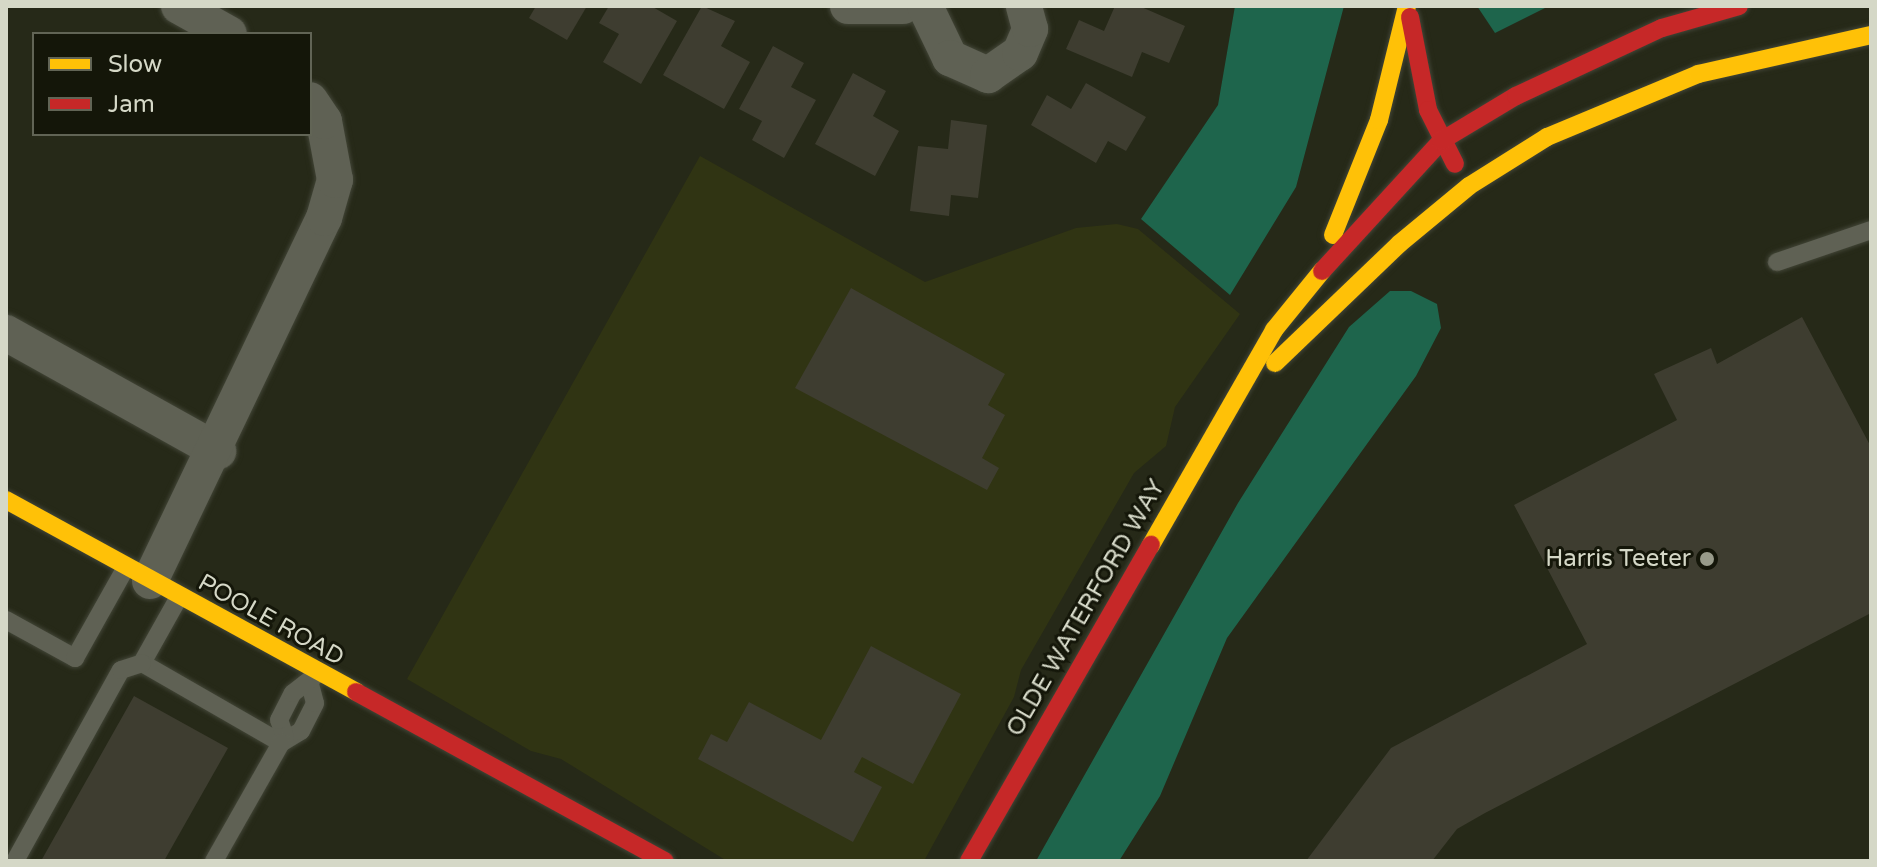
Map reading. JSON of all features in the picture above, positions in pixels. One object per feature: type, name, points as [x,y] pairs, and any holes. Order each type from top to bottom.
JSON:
[{"type":"street","points":[[179,6],[225,32]]},
{"type":"street","points":[[848,6],[903,6]]},
{"type":"street","points":[[925,6],[950,58],[988,75],[1020,53],[1030,29],[1024,6]]},
{"type":"street","points":[[1408,6],[1428,110],[1441,141],[1469,186]]},
{"type":"street","points":[[1309,284],[1379,120],[1408,6]]},
{"type":"street","name":"OLDE WATERFORD WAY","points":[[969,861],[1250,381],[1274,330],[1309,284],[1441,141],[1603,53],[1739,6]]},
{"type":"street","name":"OLDE WATERFORD WAY","points":[[1250,381],[1469,186],[1547,137],[1656,88],[1786,49],[1871,35]]},
{"type":"street","points":[[152,581],[218,451],[335,180],[324,121],[312,103]]},
{"type":"street","points":[[6,333],[218,451]]},
{"type":"street","name":"POOLE ROAD","points":[[6,500],[152,581],[313,679],[515,778],[665,861]]},
{"type":"lane","points":[[1777,262],[1871,230]]},
{"type":"lane","points":[[6,620],[75,658],[152,581]]},
{"type":"lane","points":[[142,663],[152,581]]},
{"type":"lane","points":[[15,861],[121,670],[142,663],[283,740]]},
{"type":"lane","points":[[214,861],[283,740],[301,731],[315,703],[313,679]]},
{"type":"shaded area","points":[[1235,6],[1344,6],[1296,187],[1230,295],[1141,219],[1218,105]]},
{"type":"shaded area","points":[[1477,6],[1549,6],[1495,33]]},
{"type":"shaded area","points":[[700,156],[925,282],[1076,228],[1117,224],[1138,229],[1240,314],[1175,407],[1166,446],[1134,473],[1021,670],[1014,697],[924,861],[727,861],[561,759],[531,751],[407,679]]},
{"type":"shaded area","points":[[1390,291],[1411,291],[1437,304],[1441,328],[1416,376],[1227,638],[1160,796],[1119,861],[1036,861],[1238,503],[1349,327]]},
{"type":"building","points":[[536,6],[587,6],[567,40],[529,18]]},
{"type":"building","points":[[609,6],[651,6],[677,21],[641,84],[603,62],[619,34],[599,23]]},
{"type":"building","points":[[702,6],[735,21],[721,46],[750,62],[724,109],[663,75]]},
{"type":"building","points":[[1115,6],[1139,6],[1185,26],[1169,63],[1142,52],[1132,77],[1066,49],[1079,20],[1104,31]]},
{"type":"building","points":[[773,46],[804,63],[791,87],[816,100],[784,158],[752,140],[762,121],[739,109]]},
{"type":"building","points":[[853,73],[886,91],[873,116],[899,131],[875,176],[815,144]]},
{"type":"building","points":[[1086,83],[1146,117],[1126,151],[1108,141],[1096,163],[1031,125],[1047,95],[1071,109]]},
{"type":"building","points":[[951,120],[987,125],[978,198],[951,195],[949,216],[910,211],[918,146],[948,149]]},
{"type":"building","points":[[851,288],[1005,374],[988,405],[1005,415],[982,458],[999,468],[987,490],[795,388]]},
{"type":"building","name":"Harris Teeter","points":[[1802,317],[1871,447],[1871,613],[1485,813],[1457,829],[1432,861],[1306,861],[1391,748],[1587,644],[1514,505],[1677,420],[1654,374],[1711,348],[1717,364]]},
{"type":"building","points":[[871,646],[961,694],[913,784],[862,757],[854,772],[882,787],[853,842],[698,759],[711,734],[727,742],[749,702],[821,740]]},
{"type":"building","points":[[134,696],[228,748],[164,861],[41,861]]},
{"type":"traffic: slow","points":[[1333,235],[1379,120],[1407,6]]},
{"type":"traffic: slow","points":[[1275,363],[1399,244],[1469,186],[1547,137],[1698,74],[1871,35]]},
{"type":"traffic: slow","points":[[1151,545],[1274,330],[1322,271]]},
{"type":"traffic: slow","points":[[6,500],[356,692]]},
{"type":"traffic: jam","points":[[1322,271],[1441,141],[1516,96],[1662,28],[1739,6]]},
{"type":"traffic: jam","points":[[1410,17],[1428,110],[1455,164]]},
{"type":"traffic: jam","points":[[969,861],[1151,545]]},
{"type":"traffic: jam","points":[[356,692],[665,861]]},
{"type":"place","name":"Harris Teeter","points":[[1707,559]]}]
